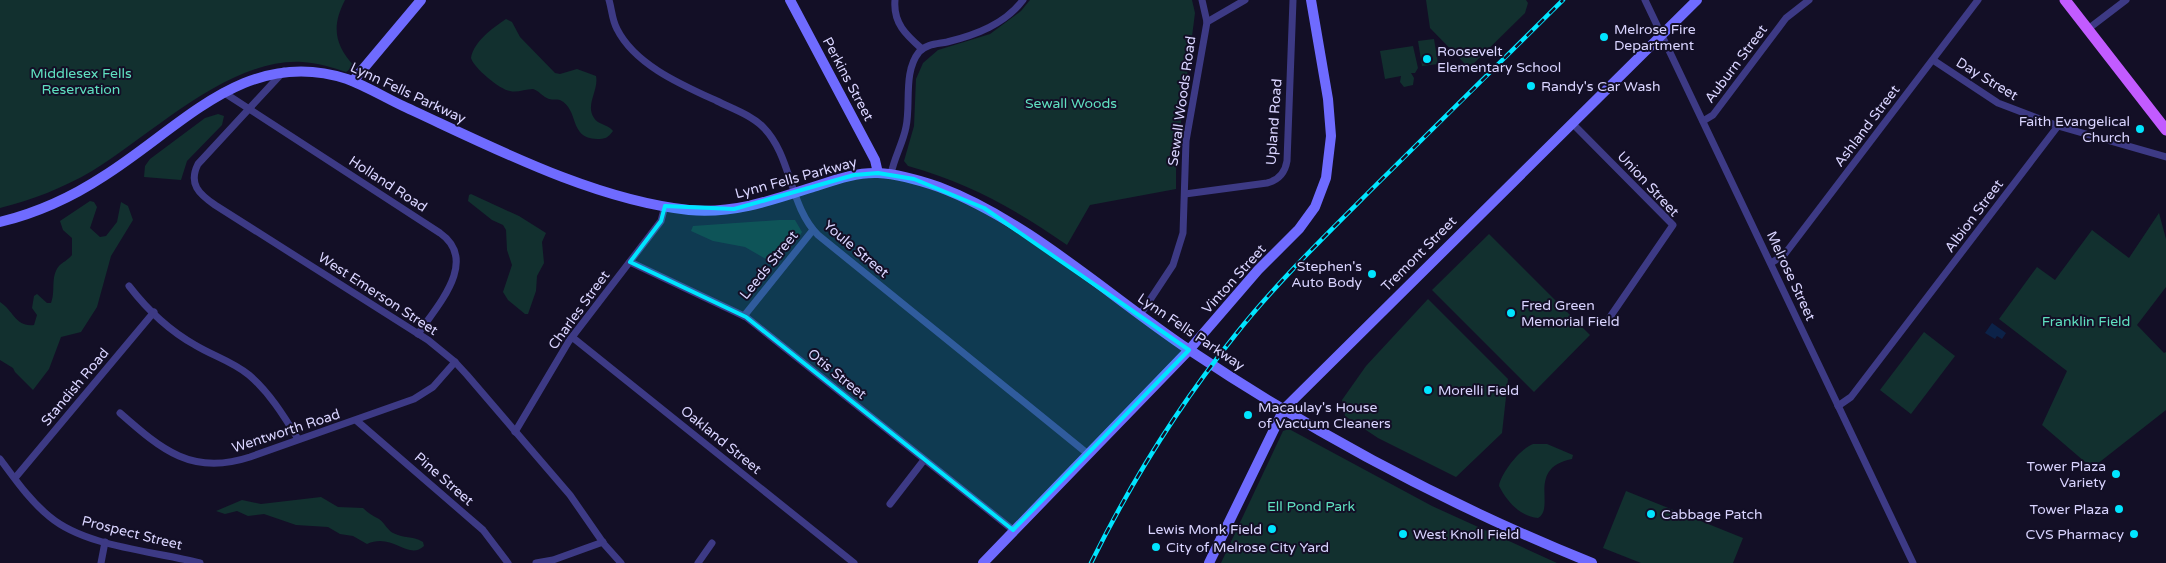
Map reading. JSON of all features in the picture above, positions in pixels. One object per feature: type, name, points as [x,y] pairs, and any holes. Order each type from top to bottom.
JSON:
[{"type":"main road","points":[[353,81],[421,0]]},
{"type":"main road","name":"Perkins Street","points":[[790,0],[875,160],[878,173]]},
{"type":"main road","name":"Vinton Street","points":[[983,563],[1189,350],[1258,270],[1299,229],[1322,194],[1330,160],[1331,127],[1311,0]]},
{"type":"main road","name":"Tremont Street","points":[[1209,563],[1284,409],[1697,0]]},
{"type":"main road","points":[[2064,0],[2166,130]]},
{"type":"main road","name":"Lynn Fells Parkway","points":[[0,222],[50,205],[91,184],[223,92],[251,79],[284,71],[314,71],[353,81],[470,137],[534,164],[604,190],[665,206],[702,211],[734,210],[762,204],[847,177],[878,173],[891,174],[941,188],[996,214],[1189,350],[1284,409],[1373,460],[1437,494],[1592,563]]},
{"type":"street","name":"Youle Street","points":[[609,0],[614,22],[620,35],[655,69],[678,83],[745,114],[763,127],[779,153],[794,193],[813,230],[1088,454]]},
{"type":"street","points":[[895,0],[895,11],[900,27],[922,50]]},
{"type":"street","points":[[891,174],[906,127],[911,70],[915,59],[928,45],[964,37],[988,28],[1008,16],[1023,0]]},
{"type":"street","name":"Sewall Woods Road","points":[[1140,315],[1161,285],[1175,259],[1184,228],[1186,141],[1207,22],[1202,0]]},
{"type":"street","points":[[1207,22],[1245,0]]},
{"type":"street","name":"Upland Road","points":[[1185,194],[1270,182],[1278,178],[1284,170],[1287,161],[1293,0]]},
{"type":"street","name":"Melrose Street","points":[[1645,0],[1914,563]]},
{"type":"street","name":"Auburn Street","points":[[1703,121],[1714,114],[1789,14],[1810,0]]},
{"type":"street","points":[[2088,29],[2126,0]]},
{"type":"street","name":"Ashland Street","points":[[1771,263],[1784,255],[1977,1]]},
{"type":"street","name":"Day Street","points":[[1933,60],[1998,103],[2058,126]]},
{"type":"street","name":"West Emerson Street","points":[[284,71],[198,164],[193,180],[196,189],[206,199],[418,334],[455,362],[574,500],[603,542],[621,563]]},
{"type":"street","name":"Holland Road","points":[[223,92],[440,233],[450,242],[456,258],[455,275],[418,334]]},
{"type":"street","name":"Union Street","points":[[1572,123],[1673,225],[1610,316]]},
{"type":"street","points":[[2058,126],[2166,158]]},
{"type":"street","name":"Albion Street","points":[[1838,406],[1851,397],[2058,126]]},
{"type":"street","name":"Charles Street","points":[[515,432],[572,337],[661,221],[665,206]]},
{"type":"street","name":"Leeds Street","points":[[744,316],[813,230]]},
{"type":"street","name":"Otis Street","points":[[630,262],[744,316],[1013,530]]},
{"type":"street","points":[[129,286],[154,312],[189,342],[226,360],[249,375],[276,405],[298,439]]},
{"type":"street","name":"Standish Road","points":[[15,478],[154,312]]},
{"type":"street","name":"Oakland Street","points":[[572,337],[854,563]]},
{"type":"street","name":"Wentworth Road","points":[[120,413],[161,448],[179,457],[200,463],[219,464],[240,460],[298,439],[357,421],[421,396],[438,382],[455,362]]},
{"type":"street","name":"Pine Street","points":[[357,421],[483,530],[508,563]]},
{"type":"street","name":"Prospect Street","points":[[0,459],[33,500],[53,520],[73,532],[105,542],[200,563]]},
{"type":"street","points":[[890,504],[924,460]]},
{"type":"street","points":[[101,563],[105,542]]},
{"type":"street","points":[[536,563],[553,560],[603,542]]},
{"type":"street","points":[[698,563],[712,543]]},
{"type":"highlighted area","points":[[878,173],[914,179],[984,208],[1189,350],[1013,530],[746,317],[630,262],[661,221],[665,206],[734,209],[854,175]]},
{"type":"green space","name":"Middlesex Fells Reservation","points":[[0,0],[345,0],[338,19],[337,35],[343,51],[354,66],[346,72],[302,62],[274,64],[247,72],[219,85],[192,101],[92,171],[47,193],[0,208]]},
{"type":"green space","name":"Sewall Woods","points":[[1030,0],[1192,0],[1195,13],[1176,161],[1176,189],[1090,205],[1067,245],[991,198],[951,180],[908,166],[904,161],[914,126],[916,79],[923,63],[938,50],[990,34],[1021,11]]},
{"type":"green space","points":[[1426,0],[1526,0],[1528,3],[1525,13],[1469,68],[1430,28]]},
{"type":"green space","points":[[506,19],[512,22],[520,37],[555,73],[560,74],[577,69],[596,76],[596,87],[591,103],[592,113],[596,120],[613,131],[610,135],[606,138],[597,139],[582,134],[570,110],[560,100],[549,99],[533,89],[515,92],[506,90],[477,67],[471,58],[476,46],[495,26]]},
{"type":"green space","points":[[1434,39],[1438,64],[1422,66],[1418,41]]},
{"type":"green space","points":[[1413,46],[1418,68],[1415,73],[1411,73],[1414,78],[1413,85],[1404,87],[1400,82],[1401,76],[1385,79],[1380,51]]},
{"type":"green space","points":[[218,114],[224,116],[222,125],[187,161],[181,180],[144,177],[145,166],[150,159],[205,118]]},
{"type":"green space","points":[[471,194],[519,216],[546,233],[542,242],[544,263],[537,276],[536,291],[528,314],[525,314],[508,300],[503,292],[512,265],[507,250],[506,230],[503,225],[492,220],[468,201]]},
{"type":"green space","points":[[90,201],[94,202],[97,207],[90,228],[100,237],[106,236],[117,222],[121,202],[128,206],[133,220],[111,256],[97,307],[81,332],[61,337],[49,369],[33,390],[13,368],[0,360],[0,302],[23,324],[34,325],[37,315],[32,308],[34,296],[37,294],[47,303],[51,303],[56,270],[72,255],[72,238],[63,230],[60,221]]},
{"type":"green space","name":"Franklin Field","points":[[2159,213],[2166,239],[2166,287],[2137,325],[2164,353],[2166,352],[2166,410],[2092,468],[2042,425],[2067,371],[1999,319],[2037,267],[2055,280],[2092,230],[2129,258]]},
{"type":"green space","points":[[795,220],[802,232],[771,262],[745,247],[713,241],[691,231],[693,226]]},
{"type":"green space","name":"Fred Green Memorial Field","points":[[1489,234],[1590,335],[1534,392],[1432,290]]},
{"type":"green space","name":"Morelli Field","points":[[1428,299],[1508,379],[1502,433],[1456,477],[1378,438],[1345,416],[1342,400],[1366,366]]},
{"type":"green space","points":[[1924,332],[1955,356],[1911,414],[1880,390]]},
{"type":"green space","name":"Ell Pond Park","points":[[1289,429],[1432,506],[1557,563],[1221,563],[1283,431]]},
{"type":"green space","points":[[1533,444],[1547,444],[1573,455],[1572,459],[1558,464],[1550,471],[1544,488],[1543,513],[1538,518],[1531,517],[1514,507],[1499,486],[1503,475],[1512,462],[1522,451]]},
{"type":"green space","name":"Cabbage Patch","points":[[1626,491],[1743,538],[1733,563],[1641,563],[1603,548]]},
{"type":"green space","points":[[321,497],[338,507],[363,508],[381,521],[393,533],[419,540],[423,542],[424,546],[418,550],[412,550],[385,541],[367,544],[353,536],[340,534],[328,527],[296,525],[264,514],[248,516],[237,511],[225,514],[216,511],[242,500],[261,504]]},
{"type":"water","points":[[1992,323],[2006,333],[2002,339],[1997,336],[1995,339],[1985,333]]},
{"type":"railway","points":[[1091,563],[1106,533],[1157,445],[1195,388],[1252,314],[1323,238],[1563,0]]},
{"type":"place","name":"Melrose Fire Department","points":[[1604,37]]},
{"type":"place","name":"Roosevelt Elementary School","points":[[1427,59]]},
{"type":"place","name":"Randy's Car Wash","points":[[1531,86]]},
{"type":"place","name":"Faith Evangelical Church","points":[[2140,129]]},
{"type":"place","name":"Stephen's Auto Body","points":[[1372,274]]},
{"type":"place","name":"Fred Green Memorial Field","points":[[1511,313]]},
{"type":"place","name":"Morelli Field","points":[[1428,390]]},
{"type":"place","name":"Macaulay's House of Vacuum Cleaners","points":[[1248,415]]},
{"type":"place","name":"Tower Plaza Variety","points":[[2116,474]]},
{"type":"place","name":"Tower Plaza","points":[[2119,509]]},
{"type":"place","name":"Cabbage Patch","points":[[1651,514]]},
{"type":"place","name":"Lewis Monk Field","points":[[1272,529]]},
{"type":"place","name":"West Knoll Field","points":[[1403,534]]},
{"type":"place","name":"CVS Pharmacy","points":[[2134,534]]},
{"type":"place","name":"City of Melrose City Yard","points":[[1156,547]]}]
